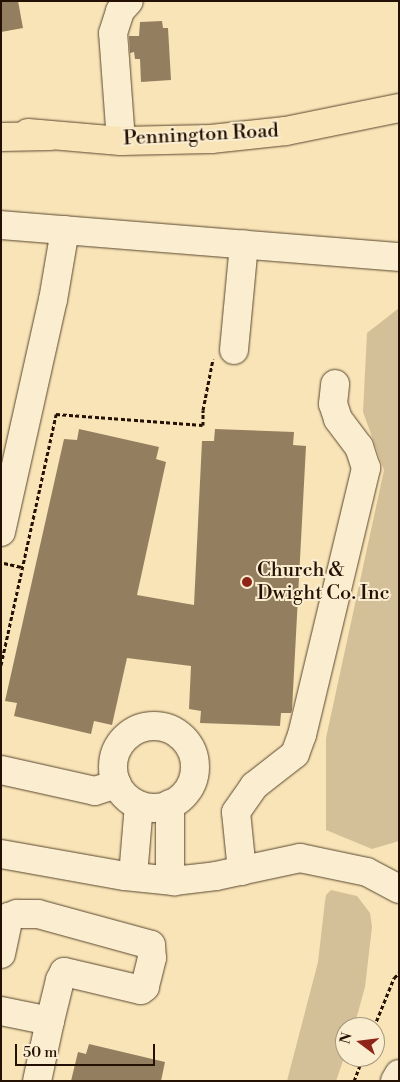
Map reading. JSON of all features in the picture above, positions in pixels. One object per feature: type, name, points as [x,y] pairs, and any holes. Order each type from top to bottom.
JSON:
[{"type":"main road","name":"Pennington Road","points":[[1,130],[50,136],[121,141],[203,139],[249,135],[334,123],[393,110]]},
{"type":"main road","points":[[1,137],[50,136]]},
{"type":"street","points":[[121,141],[113,34],[120,10],[129,1]]},
{"type":"street","points":[[1,225],[399,256]]},
{"type":"street","points":[[1,532],[53,300],[66,230]]},
{"type":"street","points":[[224,351],[244,244]]},
{"type":"street","points":[[242,871],[236,812],[254,786],[295,754],[302,735],[366,468],[359,447],[338,419],[332,404],[334,384]]},
{"type":"street","points":[[155,725],[168,728],[180,735],[189,746],[194,759],[194,772],[190,786],[182,797],[170,804],[160,807],[139,805],[130,800],[116,784],[113,771],[114,757],[119,744],[128,734],[141,727],[155,725]]},
{"type":"street","points":[[1,770],[95,791],[116,784]]},
{"type":"street","points":[[170,804],[170,866],[174,881]]},
{"type":"street","points":[[133,876],[139,805]]},
{"type":"street","points":[[1,854],[174,881],[216,876],[300,858],[367,872],[399,889]]},
{"type":"street","points":[[1,954],[9,917],[16,914],[38,914],[151,945],[152,958],[145,987],[141,990],[64,972],[60,980],[37,1081]]},
{"type":"street","points":[[1,1011],[50,1021]]},
{"type":"street","points":[[395,1081],[399,1074]]},
{"type":"path","points":[[1,665],[56,414],[203,425],[203,410],[224,351]]},
{"type":"path","points":[[4,563],[22,567]]},
{"type":"path","points":[[378,1017],[394,978],[399,973]]},
{"type":"path","points":[[354,1081],[359,1067]]},
{"type":"shaded area","points":[[399,308],[399,841],[372,849],[326,830],[326,738],[384,470],[363,412],[367,333]]},
{"type":"shaded area","points":[[331,890],[357,896],[370,913],[372,927],[365,987],[357,1017],[335,1017],[335,1067],[341,1067],[336,1081],[287,1081],[318,962],[326,895]]},
{"type":"building","points":[[1,1],[18,1],[23,28],[1,32]]},
{"type":"building","points":[[162,21],[163,28],[168,28],[171,80],[141,82],[140,59],[135,59],[134,52],[130,53],[129,36],[139,36],[140,22]]},
{"type":"building","name":"Church & Dwight Co. Inc","points":[[79,429],[159,447],[156,459],[166,462],[137,595],[194,605],[202,441],[214,441],[215,429],[294,432],[293,445],[306,446],[292,710],[291,713],[281,713],[280,726],[200,723],[201,711],[189,709],[191,666],[127,658],[112,725],[94,721],[91,734],[14,716],[17,703],[5,701],[64,439],[77,440]]},
{"type":"building","points":[[89,1044],[165,1062],[161,1081],[71,1081],[78,1052],[86,1054]]},
{"type":"place","name":"Church & Dwight Co. Inc","points":[[247,582]]}]
